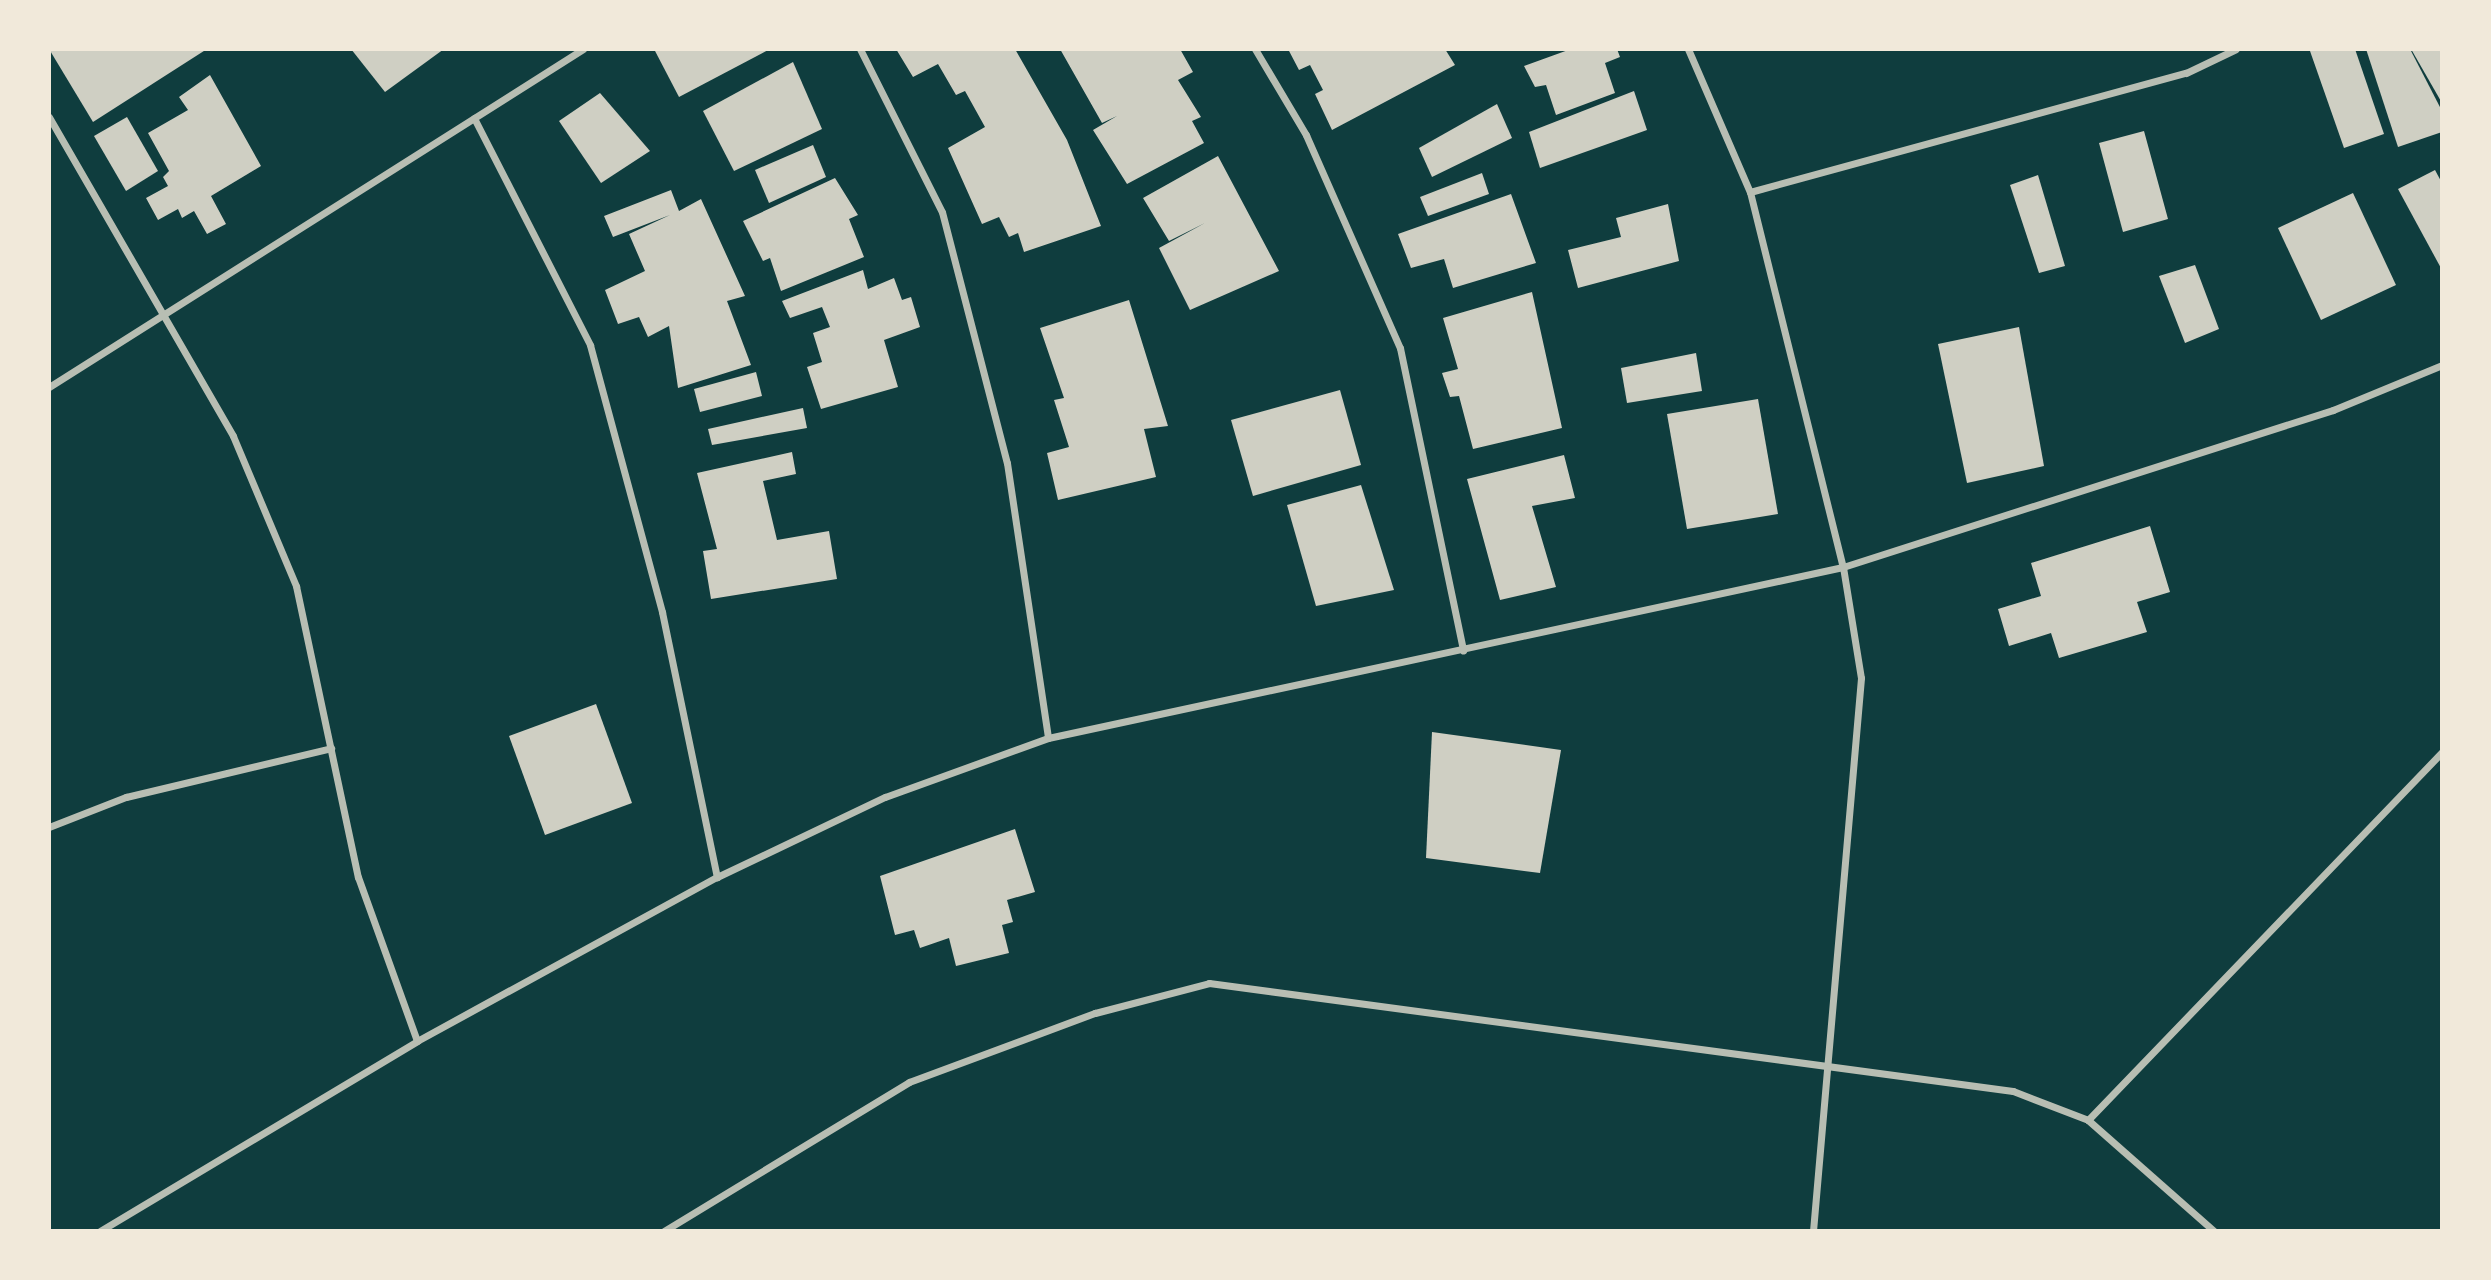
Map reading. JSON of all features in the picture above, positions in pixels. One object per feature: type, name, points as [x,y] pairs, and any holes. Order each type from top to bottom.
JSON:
[{"type":"street","points":[[49,387],[583,49]]},
{"type":"street","points":[[860,49],[942,212],[1007,463],[1048,738]]},
{"type":"street","points":[[1255,49],[1306,135],[1401,348],[1463,650]]},
{"type":"street","points":[[1688,49],[1750,192],[1843,567],[1861,678],[1813,1231]]},
{"type":"street","points":[[1750,192],[2186,73],[2236,49]]},
{"type":"street","points":[[49,117],[167,312],[233,436],[296,586],[358,877],[416,1041]]},
{"type":"street","points":[[474,118],[590,345],[662,612],[717,877]]},
{"type":"street","points":[[100,1231],[416,1041],[717,877],[885,797],[1048,738],[1245,691],[1463,650],[1843,567],[2333,410],[2442,365]]},
{"type":"street","points":[[49,827],[126,797],[331,748]]},
{"type":"street","points":[[2088,1120],[2442,752]]},
{"type":"street","points":[[664,1231],[909,1082],[1095,1013],[1209,983],[2013,1091],[2088,1120],[2214,1231]]},
{"type":"building","points":[[49,49],[207,49],[93,122]]},
{"type":"building","points":[[351,49],[444,49],[385,92]]},
{"type":"building","points":[[654,49],[770,49],[679,97]]},
{"type":"building","points":[[896,49],[1015,49],[1067,140],[1101,226],[1024,252],[1018,233],[1009,237],[999,217],[982,224],[948,148],[985,127],[965,91],[956,95],[938,64],[913,77]]},
{"type":"building","points":[[1060,49],[1180,49],[1193,72],[1178,80],[1201,117],[1192,121],[1204,143],[1127,184],[1093,130],[1117,116],[1102,123]]},
{"type":"building","points":[[1288,49],[1445,49],[1455,65],[1332,130],[1315,94],[1323,90],[1310,65],[1299,70]]},
{"type":"building","points":[[1571,49],[1617,49],[1620,57],[1605,63],[1615,93],[1556,115],[1546,85],[1535,87],[1524,66]]},
{"type":"building","points":[[2355,49],[2384,134],[2344,148],[2310,51]]},
{"type":"building","points":[[2366,49],[2410,49],[2442,111],[2442,132],[2398,147]]},
{"type":"building","points":[[2411,49],[2442,49],[2442,103]]},
{"type":"building","points":[[793,62],[822,129],[734,171],[703,111]]},
{"type":"building","points":[[210,75],[261,166],[211,196],[226,224],[207,234],[194,211],[182,218],[178,209],[158,220],[146,198],[168,186],[163,177],[169,171],[148,133],[188,110],[179,97]]},
{"type":"building","points":[[1634,91],[1647,130],[1540,168],[1529,132]]},
{"type":"building","points":[[600,93],[650,151],[601,183],[559,121]]},
{"type":"building","points":[[1497,104],[1512,138],[1432,177],[1419,148]]},
{"type":"building","points":[[127,117],[158,171],[126,191],[94,136]]},
{"type":"building","points":[[2144,131],[2168,219],[2123,232],[2099,143]]},
{"type":"building","points":[[813,145],[826,177],[769,203],[755,170]]},
{"type":"building","points":[[1218,156],[1279,271],[1190,310],[1159,248],[1205,223],[1169,241],[1143,198]]},
{"type":"building","points":[[2435,170],[2442,183],[2442,270],[2398,189]]},
{"type":"building","points":[[1482,173],[1489,194],[1428,216],[1420,197]]},
{"type":"building","points":[[2038,175],[2065,266],[2039,273],[2010,185]]},
{"type":"building","points":[[835,178],[858,215],[849,219],[864,257],[781,291],[770,258],[763,261],[743,221]]},
{"type":"building","points":[[671,190],[679,211],[701,199],[745,296],[727,301],[751,365],[678,388],[669,326],[648,337],[639,317],[618,324],[605,290],[645,271],[629,234],[670,215],[613,237],[604,216]]},
{"type":"building","points":[[2353,193],[2396,285],[2321,320],[2278,228]]},
{"type":"building","points":[[1511,194],[1536,263],[1453,288],[1444,259],[1411,268],[1398,234]]},
{"type":"building","points":[[1668,204],[1679,261],[1578,288],[1568,250],[1621,237],[1616,218]]},
{"type":"building","points":[[2195,265],[2219,329],[2185,343],[2159,276]]},
{"type":"building","points":[[863,270],[868,289],[894,278],[902,300],[911,297],[920,327],[884,340],[898,387],[821,409],[807,367],[822,362],[813,333],[830,327],[822,307],[790,318],[782,301]]},
{"type":"building","points":[[1532,292],[1562,428],[1473,449],[1459,396],[1450,397],[1442,373],[1458,369],[1443,318]]},
{"type":"building","points":[[1129,300],[1168,426],[1144,429],[1156,477],[1058,500],[1047,453],[1069,447],[1054,400],[1064,398],[1040,328]]},
{"type":"building","points":[[2019,327],[2044,466],[1967,483],[1938,344]]},
{"type":"building","points":[[1696,353],[1702,391],[1627,403],[1621,368]]},
{"type":"building","points":[[756,372],[762,396],[700,412],[694,389]]},
{"type":"building","points":[[1340,390],[1361,465],[1253,496],[1231,420]]},
{"type":"building","points":[[1758,399],[1778,514],[1687,529],[1667,414]]},
{"type":"building","points":[[803,408],[807,428],[712,445],[708,429]]},
{"type":"building","points":[[792,452],[796,474],[763,481],[777,540],[829,531],[837,579],[711,599],[703,551],[717,549],[697,473]]},
{"type":"building","points":[[1564,455],[1575,498],[1532,506],[1556,587],[1500,600],[1467,479]]},
{"type":"building","points":[[1361,485],[1394,590],[1316,606],[1287,505]]},
{"type":"building","points":[[2150,526],[2170,592],[2137,602],[2147,632],[2059,658],[2051,633],[2009,646],[1998,609],[2041,596],[2031,563]]},
{"type":"building","points":[[596,704],[632,803],[545,835],[509,736]]},
{"type":"building","points":[[1432,732],[1561,750],[1540,873],[1426,858]]},
{"type":"building","points":[[1015,829],[1035,892],[1007,900],[1013,922],[1002,925],[1009,953],[956,966],[949,938],[920,948],[914,930],[895,935],[880,876]]}]
